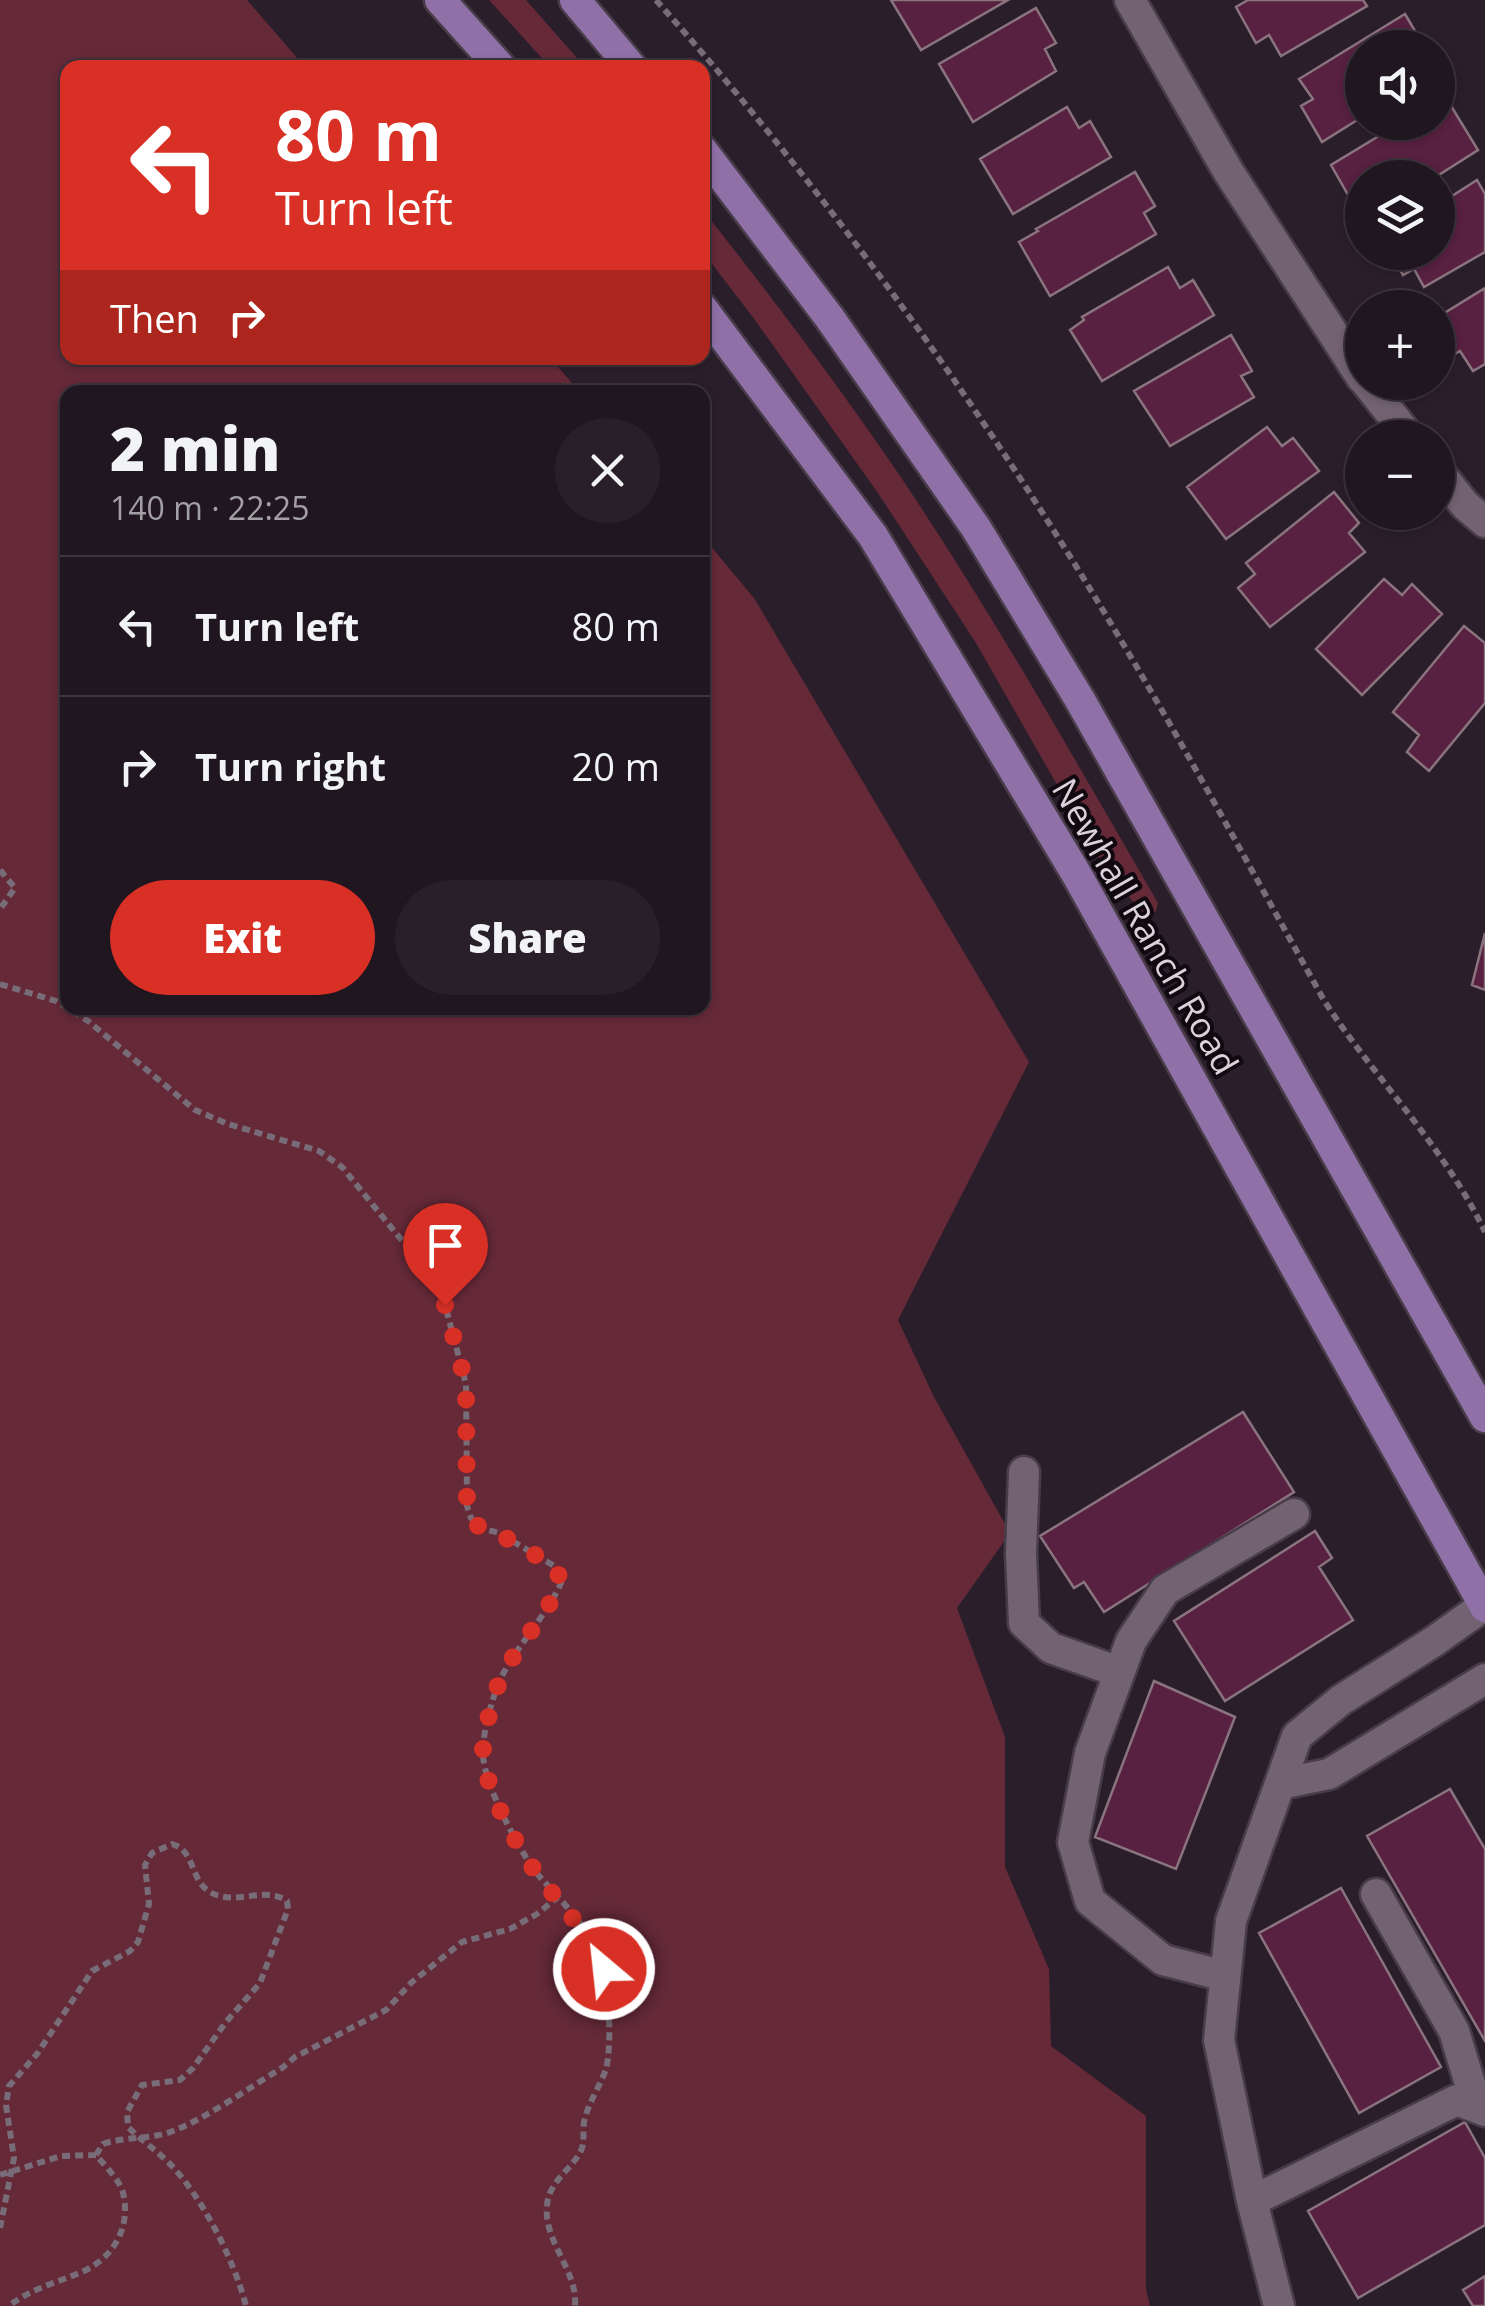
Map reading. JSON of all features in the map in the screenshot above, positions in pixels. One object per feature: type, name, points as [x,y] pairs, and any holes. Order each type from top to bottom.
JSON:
[{"type":"main road","points":[[440,0],[494,60]]},
{"type":"main road","points":[[575,0],[625,60]]},
{"type":"main road","name":"Newhall Ranch Road","points":[[710,161],[829,317],[976,528],[1080,700],[1485,1416]]},
{"type":"main road","name":"Newhall Ranch Road","points":[[710,319],[883,553],[1077,876],[1485,1606]]},
{"type":"street","points":[[1130,0],[1228,171],[1345,351]]},
{"type":"street","points":[[1380,400],[1396,420]]},
{"type":"street","points":[[1455,492],[1485,522]]},
{"type":"street","points":[[1024,1472],[1024,1623],[1051,1648],[1118,1672]]},
{"type":"street","points":[[1225,1976],[1164,1960],[1090,1901],[1073,1842],[1090,1753],[1118,1672],[1131,1641],[1165,1590],[1294,1514]]},
{"type":"street","points":[[1279,2306],[1218,2040],[1231,1922],[1297,1736],[1341,1700],[1485,1606]]},
{"type":"street","points":[[1280,1784],[1329,1774],[1485,1679]]},
{"type":"street","points":[[1376,1894],[1454,2031],[1481,2109]]},
{"type":"street","points":[[1252,2201],[1457,2100],[1481,2109]]},
{"type":"path","points":[[656,0],[709,60]]},
{"type":"path","points":[[710,61],[851,237],[990,433],[1113,627],[1326,1002],[1349,1038],[1424,1130],[1485,1232]]},
{"type":"path","points":[[0,870],[14,888],[0,909]]},
{"type":"path","points":[[0,984],[60,1004]]},
{"type":"path","points":[[78,1015],[194,1110],[318,1152],[342,1168],[417,1259],[445,1305],[466,1384],[467,1506],[471,1518],[480,1528],[499,1534],[556,1567],[561,1583],[498,1686],[482,1752],[487,1776],[518,1846],[594,1946],[604,1969],[609,2056],[584,2122],[583,2146],[563,2170],[546,2205],[556,2248],[570,2273],[575,2306]]},
{"type":"path","points":[[0,2228],[14,2158],[6,2104],[9,2086],[37,2054],[92,1972],[130,1951],[138,1942],[149,1904],[144,1864],[152,1853],[172,1844],[182,1847],[197,1882],[209,1892],[227,1900],[280,1896],[288,1909],[260,1982],[193,2068],[180,2080],[142,2085],[132,2096],[127,2112],[128,2127],[171,2165],[202,2208],[239,2279],[246,2306]]},
{"type":"path","points":[[96,2155],[104,2144],[119,2139],[176,2131],[294,2057],[386,2010],[412,1982],[462,1942],[510,1929],[558,1897]]},
{"type":"path","points":[[0,2175],[62,2156],[96,2155]]},
{"type":"path","points":[[10,2306],[23,2295],[90,2268],[115,2248],[125,2224],[123,2190],[96,2155]]},
{"type":"shaded area","points":[[0,0],[247,0],[299,60],[60,60],[60,365],[556,365],[574,385],[60,385],[60,1015],[710,1015],[710,545],[754,598],[1029,1062],[898,1320],[934,1397],[1010,1533],[957,1608],[1005,1737],[1005,1867],[1049,1969],[1051,2046],[1146,2116],[1146,2289],[1150,2306],[0,2306]]},
{"type":"shaded area","points":[[489,0],[526,0],[579,60],[544,60]]},
{"type":"shaded area","points":[[710,219],[829,376],[936,531],[1158,903],[1156,911],[1142,912],[1104,867],[976,643],[878,493],[710,261]]},
{"type":"building","points":[[891,0],[1008,0],[921,50]]},
{"type":"building","points":[[1248,0],[1363,0],[1367,6],[1281,56],[1269,35],[1256,43],[1236,7]]},
{"type":"building","points":[[1036,8],[1056,43],[1045,49],[1056,71],[973,122],[939,64]]},
{"type":"building","points":[[1405,14],[1414,30],[1379,30]]},
{"type":"building","points":[[1345,51],[1345,128],[1322,142],[1301,106],[1313,99],[1299,79]]},
{"type":"building","points":[[1067,107],[1079,128],[1090,121],[1111,157],[1013,214],[980,159]]},
{"type":"building","points":[[1455,112],[1478,150],[1455,165],[1455,160],[1345,160],[1345,190],[1331,165],[1372,140],[1455,140]]},
{"type":"building","points":[[1135,172],[1155,206],[1144,213],[1156,234],[1050,296],[1019,242]]},
{"type":"building","points":[[1477,180],[1485,194],[1485,252],[1455,269],[1455,194]]},
{"type":"building","points":[[1168,267],[1180,288],[1193,280],[1214,315],[1102,381],[1070,330],[1084,320],[1082,317]]},
{"type":"building","points":[[1415,270],[1454,270],[1424,287]]},
{"type":"building","points":[[1485,288],[1485,364],[1473,371],[1460,351],[1455,354],[1455,307]]},
{"type":"building","points":[[1231,335],[1252,371],[1241,376],[1254,397],[1170,446],[1134,391]]},
{"type":"building","points":[[1267,427],[1282,446],[1293,438],[1319,471],[1226,539],[1187,487]]},
{"type":"building","points":[[1334,492],[1345,506],[1345,530],[1352,530],[1349,533],[1365,552],[1270,627],[1238,588],[1255,574],[1246,563]]},
{"type":"building","points":[[1384,579],[1402,595],[1412,584],[1442,614],[1362,695],[1316,649]]},
{"type":"building","points":[[1464,626],[1485,643],[1485,703],[1429,771],[1407,752],[1419,735],[1393,712]]},
{"type":"building","points":[[1485,933],[1485,990],[1472,985]]},
{"type":"building","points":[[1243,1412],[1294,1492],[1104,1612],[1084,1582],[1074,1588],[1040,1536]]},
{"type":"building","points":[[1315,1531],[1332,1558],[1319,1567],[1353,1620],[1225,1701],[1174,1621]]},
{"type":"building","points":[[1154,1681],[1235,1717],[1176,1869],[1095,1837]]},
{"type":"building","points":[[1450,1789],[1485,1849],[1485,2041],[1367,1836]]},
{"type":"building","points":[[1341,1888],[1441,2067],[1359,2113],[1259,1933]]},
{"type":"building","points":[[1465,2122],[1485,2158],[1485,2225],[1358,2298],[1308,2211]]},
{"type":"building","points":[[1485,2276],[1485,2306],[1473,2306],[1463,2290]]},
{"type":"route","points":[[445,1305],[466,1384],[467,1506],[471,1518],[480,1528],[536,1552],[556,1567],[561,1583],[498,1686],[482,1752],[487,1776],[518,1846],[573,1914],[604,1969]]}]
